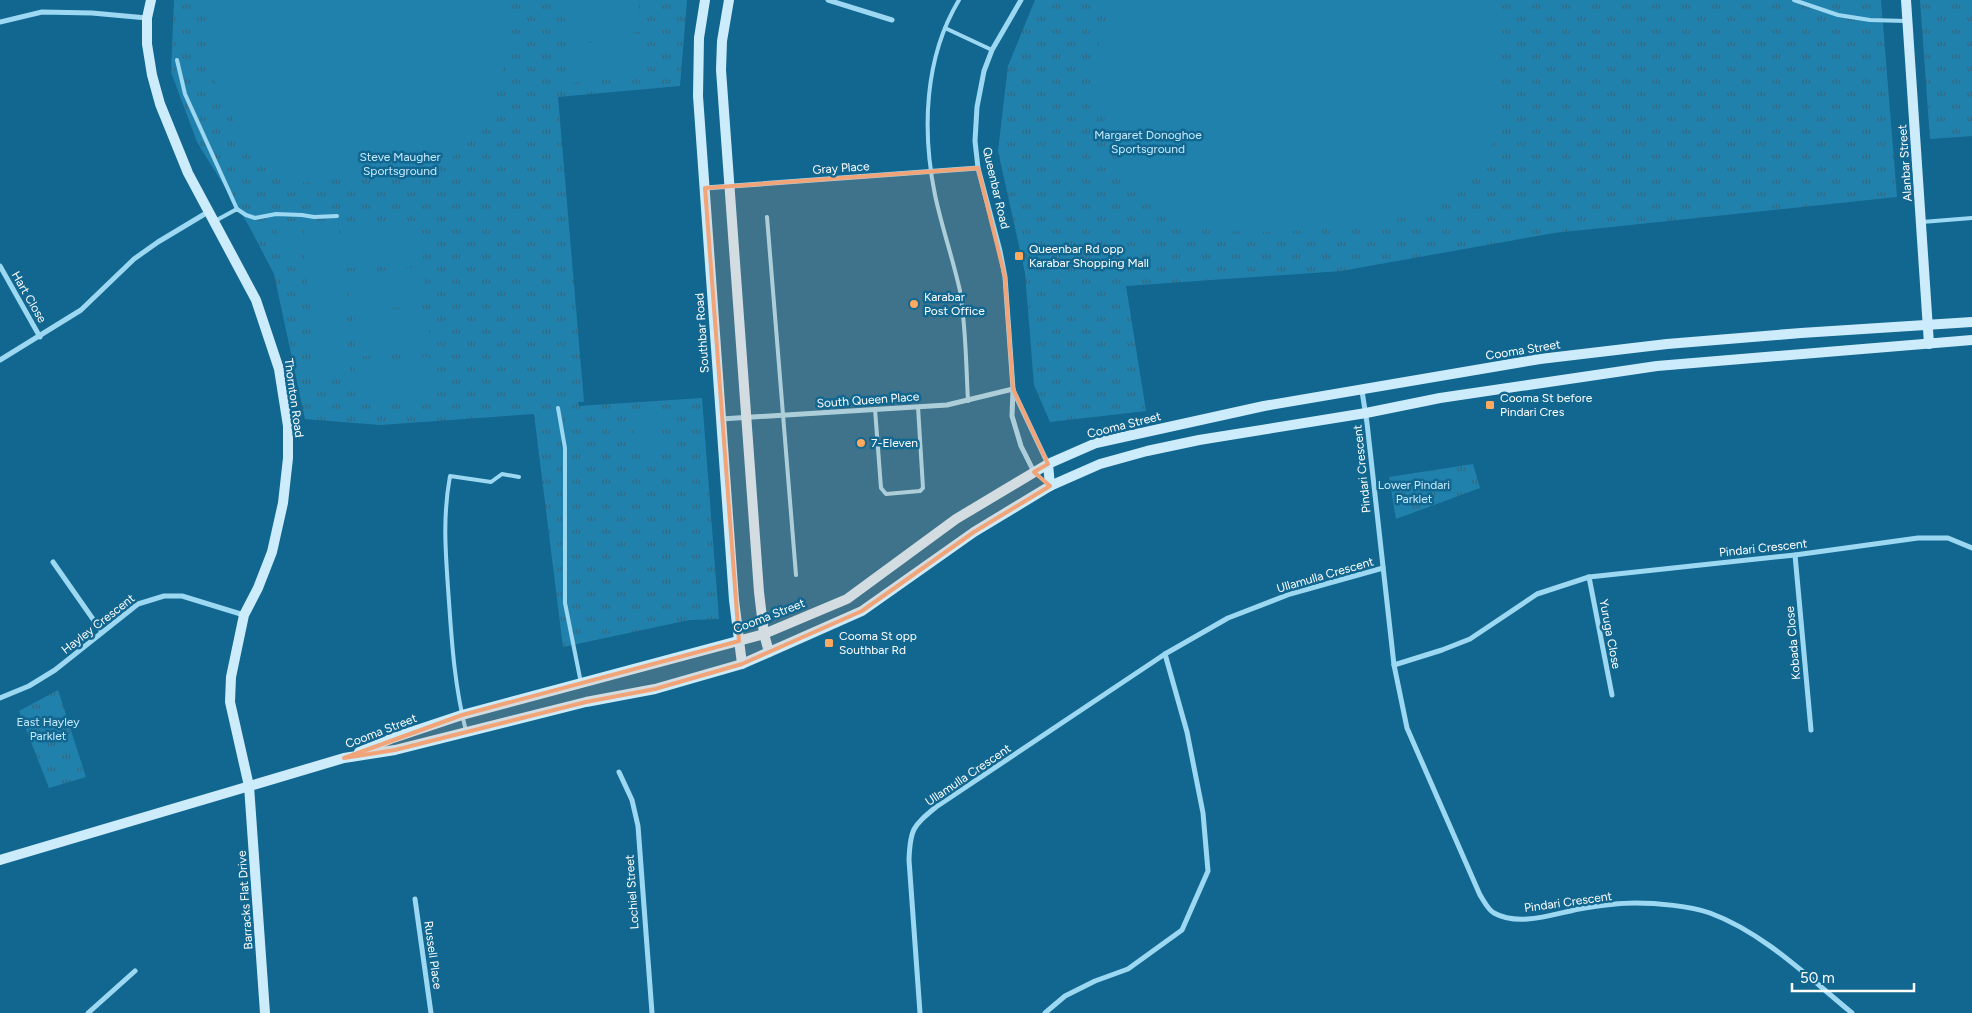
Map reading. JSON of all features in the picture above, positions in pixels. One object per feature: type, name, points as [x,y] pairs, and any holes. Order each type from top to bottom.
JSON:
[{"type":"main road","name":"Thornton Road","points":[[151,0],[147,18],[150,60],[160,104],[188,173],[256,300],[270,336],[279,369],[288,426],[288,458],[283,503],[272,552],[258,588],[244,615],[231,677],[230,702],[249,786]]},
{"type":"main road","name":"Southbar Road","points":[[705,0],[697,67],[734,600],[742,664]]},
{"type":"main road","points":[[730,0],[722,41],[721,70],[746,418],[764,634],[769,652]]},
{"type":"main road","name":"Alanbar Street","points":[[1906,0],[1929,344]]},
{"type":"main road","name":"Cooma Street","points":[[0,860],[344,758],[393,738],[462,715],[764,634],[846,599],[956,519],[1048,464],[1096,442],[1264,406],[1362,391],[1540,359],[1677,343],[1972,322]]},
{"type":"main road","name":"Cooma Street","points":[[344,758],[395,750],[586,702],[655,689],[742,664],[862,611],[974,532],[1050,486],[1100,464],[1147,451],[1199,440],[1366,413],[1440,398],[1657,366],[1972,340]]},
{"type":"main road","points":[[1048,464],[1050,486]]},
{"type":"main road","points":[[1034,472],[1050,486]]},
{"type":"main road","points":[[581,684],[586,702]]},
{"type":"main road","name":"Barracks Flat Drive","points":[[249,786],[264,1013]]},
{"type":"street","points":[[828,0],[892,20]]},
{"type":"street","name":"Queenbar Road","points":[[1021,0],[992,50],[984,71],[977,107],[975,142],[978,168],[1005,277],[1013,389],[1011,408],[1014,426],[1034,472]]},
{"type":"street","points":[[0,22],[42,12],[92,13],[147,18]]},
{"type":"street","name":"Gray Place","points":[[705,188],[978,168]]},
{"type":"street","points":[[0,360],[81,310],[134,259],[208,212]]},
{"type":"street","name":"Hart Close","points":[[0,266],[40,337]]},
{"type":"street","name":"Queenbar Road","points":[[1013,389],[1048,464]]},
{"type":"street","name":"South Queen Place","points":[[722,419],[918,407],[968,401],[1013,389]]},
{"type":"street","name":"Pindari Crescent","points":[[1362,391],[1394,665],[1407,728],[1480,895],[1492,912],[1510,919],[1537,917],[1582,908],[1635,903],[1674,906],[1709,912],[1762,940],[1852,1013]]},
{"type":"street","name":"Pindari Crescent","points":[[1394,665],[1470,639],[1537,594],[1589,577],[1795,555],[1918,538],[1948,538],[1968,544],[1972,548]]},
{"type":"street","name":"Kobada Close","points":[[1795,555],[1811,730]]},
{"type":"street","points":[[53,562],[102,632]]},
{"type":"street","name":"Ullamulla Crescent","points":[[920,1013],[908,860],[910,840],[914,827],[936,807],[1165,654],[1228,618],[1290,594],[1383,568]]},
{"type":"street","name":"Yuruga Close","points":[[1589,577],[1612,695]]},
{"type":"street","name":"Hayley Crescent","points":[[0,698],[41,680],[138,604],[164,596],[182,596],[244,615]]},
{"type":"street","points":[[1045,1013],[1065,996],[1096,981],[1128,969],[1182,930],[1208,871],[1201,804],[1187,732],[1165,654]]},
{"type":"street","name":"Lochiel Street","points":[[620,772],[632,800],[638,826],[652,1013]]},
{"type":"street","name":"Russell Place","points":[[415,899],[431,1013]]},
{"type":"street","points":[[88,1013],[135,971]]},
{"type":"lane","points":[[959,0],[945,28],[930,82],[928,128],[931,172],[938,208],[954,264],[963,310],[968,401]]},
{"type":"lane","points":[[1794,0],[1838,15],[1870,20],[1907,21]]},
{"type":"lane","points":[[945,28],[992,50]]},
{"type":"lane","points":[[177,60],[185,94],[237,209],[255,218],[276,214],[302,215],[314,218],[337,216]]},
{"type":"lane","points":[[214,221],[237,209]]},
{"type":"lane","points":[[767,217],[796,575]]},
{"type":"lane","points":[[1921,222],[1972,218]]},
{"type":"lane","points":[[875,409],[881,488],[886,494],[920,491],[923,488],[918,407]]},
{"type":"lane","points":[[558,408],[565,448],[565,603],[581,684]]},
{"type":"lane","points":[[466,731],[453,666],[445,548],[444,510],[450,476],[491,482],[502,474],[519,477]]},
{"type":"highlighted area","points":[[978,168],[1005,277],[1013,389],[1048,464],[1034,472],[1050,486],[974,532],[862,611],[742,664],[655,689],[586,702],[395,750],[344,758],[462,715],[739,641],[705,188]]},
{"type":"green space","name":"Steve Maugher Sportsground","points":[[174,0],[687,0],[680,86],[558,97],[584,402],[578,402],[579,406],[702,398],[719,619],[689,620],[563,647],[534,414],[380,425],[305,419],[274,274],[249,226],[197,142],[171,72]]},
{"type":"green space","points":[[210,0],[504,0],[508,37],[506,56],[497,92],[480,126],[469,141],[440,166],[304,182],[296,179],[257,149],[229,112],[219,91],[212,69],[208,46],[207,23]]},
{"type":"green space","points":[[638,0],[641,32],[567,39],[563,2]]},
{"type":"green space","name":"Margaret Donoghoe Sportsground","points":[[1035,0],[1881,0],[1897,197],[1554,233],[1341,271],[1126,286],[1146,411],[1050,422],[1034,385],[1025,273],[998,151],[1008,66]]},
{"type":"green space","points":[[1110,0],[1495,0],[1500,112],[1494,139],[1485,162],[1467,185],[1446,202],[1419,213],[1390,220],[1281,232],[1217,230],[1182,222],[1155,206],[1142,195],[1121,167],[1108,135],[1102,101],[1097,101],[1095,45],[1099,45]]},
{"type":"green space","points":[[1920,0],[1972,0],[1972,136],[1930,139]]},
{"type":"green space","points":[[642,38],[645,76],[571,83],[568,45]]},
{"type":"green space","points":[[338,223],[343,295],[308,298],[303,225]]},
{"type":"green space","points":[[420,224],[423,261],[349,268],[346,231]]},
{"type":"green space","points":[[296,225],[300,265],[281,267],[276,227]]},
{"type":"green space","points":[[423,267],[426,305],[352,312],[348,274]]},
{"type":"green space","points":[[345,304],[350,376],[315,379],[310,306]]},
{"type":"green space","points":[[427,312],[431,350],[356,357],[353,319]]},
{"type":"green space","points":[[429,357],[433,395],[359,402],[355,364]]},
{"type":"green space","points":[[656,409],[659,451],[636,453],[633,411]]},
{"type":"green space","name":"Lower Pindari Parklet","points":[[1473,464],[1480,488],[1396,519],[1389,477]]},
{"type":"green space","name":"East Hayley Parklet","points":[[58,690],[86,777],[49,788],[19,711]]},
{"type":"place","name":"Queenbar Rd opp Karabar Shopping Mall","points":[[1019,256]]},
{"type":"place","name":"Karabar Post Office","points":[[914,304]]},
{"type":"place","name":"Cooma St before Pindari Cres","points":[[1490,405]]},
{"type":"place","name":"7-Eleven","points":[[861,443]]},
{"type":"place","name":"Cooma St opp Southbar Rd","points":[[829,643]]}]
